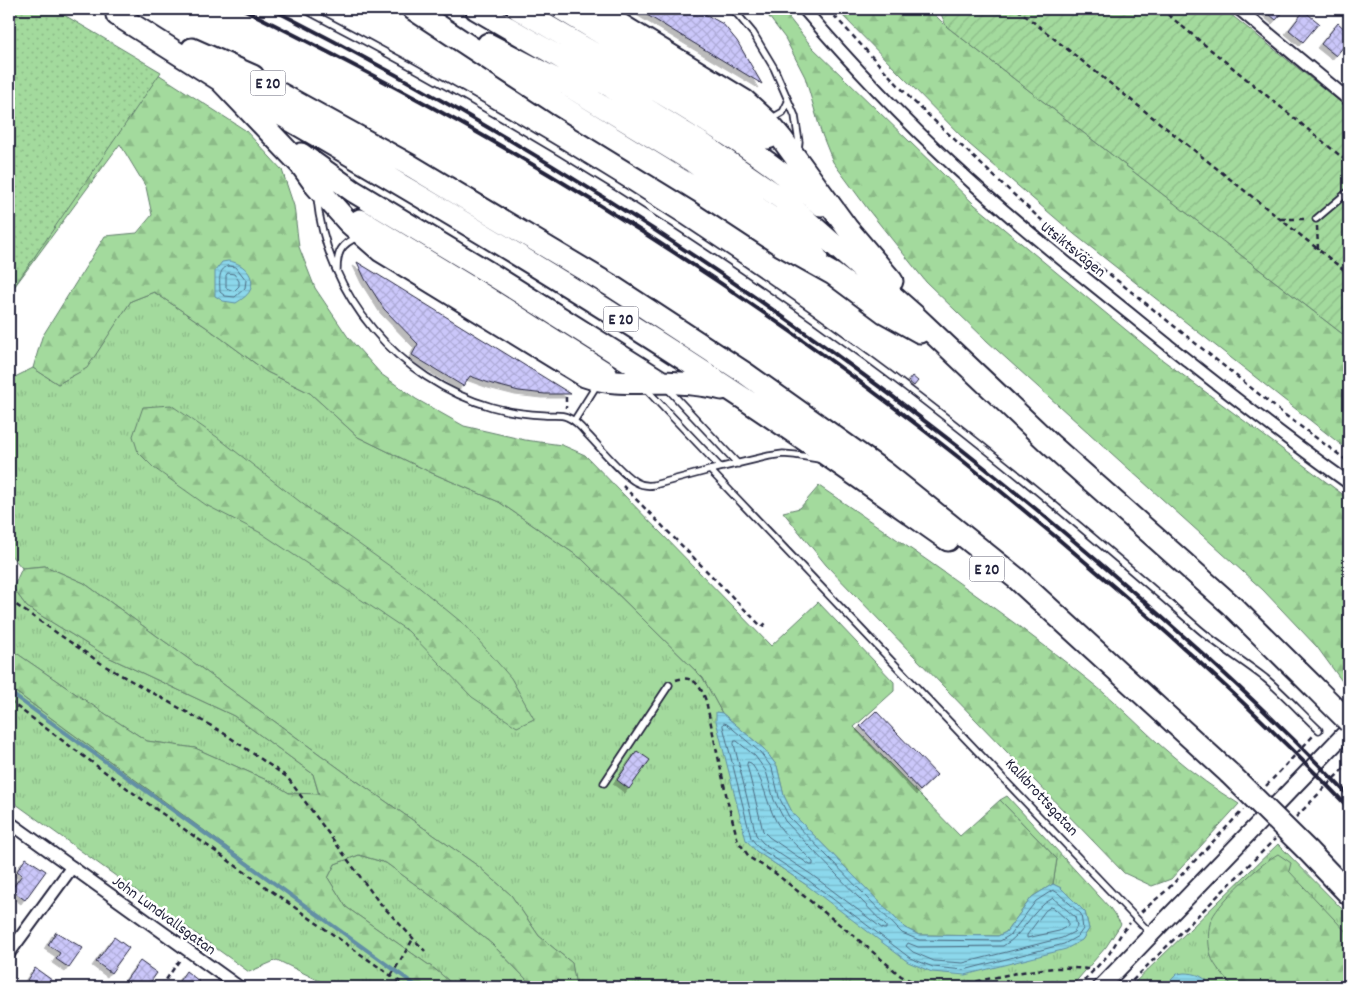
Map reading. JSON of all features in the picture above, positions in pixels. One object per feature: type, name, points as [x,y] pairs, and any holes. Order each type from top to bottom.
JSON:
[{"type":"highway","points":[[416,9],[530,55],[572,76],[695,151],[798,224],[847,256]]},
{"type":"highway","points":[[416,9],[595,114],[684,169],[764,222],[884,312],[955,353]]},
{"type":"highway","points":[[476,9],[611,87],[722,157],[782,199],[955,353],[1050,444],[1231,604],[1349,722]]},
{"type":"highway","points":[[496,9],[616,79],[756,167],[809,210],[847,256]]},
{"type":"highway","points":[[518,9],[588,49],[734,138],[794,183],[847,228]]},
{"type":"highway","points":[[538,9],[594,40],[731,125],[822,193]]},
{"type":"highway","points":[[561,9],[744,121],[796,159]]},
{"type":"highway","points":[[586,9],[611,19],[732,92],[767,121],[847,228],[906,299],[955,353]]},
{"type":"highway","name":"E 20","points":[[111,12],[239,71],[311,101],[416,158],[527,222],[618,278],[740,383],[836,462],[973,557],[1132,684]]},
{"type":"highway","name":"E 20","points":[[111,12],[220,80],[740,383],[884,472],[1016,578],[1229,773],[1349,894]]},
{"type":"highway","name":"E 20","points":[[220,80],[301,165],[316,186],[362,236],[396,261],[566,365],[585,376],[620,382],[705,385],[740,383]]},
{"type":"highway","name":"E 20","points":[[220,80],[312,152],[549,304],[662,382]]},
{"type":"highway","name":"E 20","points":[[220,80],[336,158],[705,385]]},
{"type":"highway","name":"E 20","points":[[267,128],[353,191],[549,304],[581,307]]},
{"type":"highway","name":"E 20","points":[[301,165],[350,201],[497,290],[620,382]]},
{"type":"highway","name":"E 20","points":[[334,205],[483,294],[620,382]]},
{"type":"street","name":"Utsiktsvägen","points":[[804,9],[901,115],[955,167],[1027,231],[1186,360],[1349,483]]},
{"type":"street","points":[[1239,9],[1349,100]]},
{"type":"street","points":[[1101,987],[1349,729]]},
{"type":"street","name":"John Lundvallsgatan","points":[[9,822],[186,951],[239,987]]},
{"type":"street","points":[[9,953],[72,867]]},
{"type":"lane","points":[[304,9],[378,48],[597,174],[702,243],[861,353],[1069,516],[1223,650],[1268,681],[1319,730]]},
{"type":"lane","points":[[733,9],[753,33],[767,55],[792,108],[800,142],[796,159]]},
{"type":"lane","points":[[744,121],[757,123],[767,121],[783,112],[788,102]]},
{"type":"lane","points":[[316,186],[325,242],[337,274],[356,307],[372,329],[390,348],[418,372],[472,401],[494,408],[518,412],[566,416],[574,421],[634,482],[640,484],[654,485],[720,467],[782,454],[836,462]]},
{"type":"lane","points":[[1316,219],[1349,191]]},
{"type":"lane","points":[[337,274],[337,257],[340,250],[352,240],[362,236]]},
{"type":"lane","points":[[574,421],[620,382],[720,467]]},
{"type":"lane","points":[[662,382],[738,464]]},
{"type":"lane","name":"Kalkbrottsgatan","points":[[710,470],[1152,934]]},
{"type":"lane","points":[[604,783],[669,685]]},
{"type":"path","points":[[828,9],[911,99],[1038,217],[1285,415],[1349,462]]},
{"type":"path","points":[[1017,9],[1349,274]]},
{"type":"path","points":[[1161,9],[1349,163]]},
{"type":"path","points":[[1281,219],[1316,219],[1318,249]]},
{"type":"path","points":[[566,397],[566,416]]},
{"type":"path","points":[[617,479],[762,627],[766,623]]},
{"type":"path","points":[[9,600],[105,666],[222,732],[287,777],[378,901],[425,951]]},
{"type":"path","points":[[669,685],[678,678],[690,679],[700,686],[706,700],[738,841],[750,858],[775,873],[854,936],[900,976],[921,986],[933,987]]},
{"type":"path","points":[[9,701],[142,800],[407,987]]},
{"type":"path","points":[[1260,793],[1319,730]]},
{"type":"path","points":[[1295,818],[1349,763]]},
{"type":"path","points":[[1078,987],[1109,954],[1123,931],[1135,918],[1167,890],[1246,807]]},
{"type":"path","points":[[1126,987],[1275,839]]},
{"type":"path","points":[[391,975],[413,939]]},
{"type":"path","points":[[161,987],[186,951]]},
{"type":"path","points":[[950,987],[1032,970],[1075,967],[1094,970]]},
{"type":"green space","points":[[9,9],[158,74],[245,130],[282,170],[294,206],[299,247],[315,288],[348,337],[381,374],[416,399],[464,426],[525,440],[562,445],[585,455],[771,646],[818,602],[894,682],[894,691],[854,727],[960,836],[1000,800],[1057,859],[1053,884],[1032,897],[1006,932],[998,936],[919,935],[905,928],[793,814],[784,796],[777,766],[764,749],[722,713],[703,678],[582,559],[499,502],[432,473],[358,437],[310,393],[267,372],[154,292],[131,301],[87,368],[58,384],[33,368],[42,337],[105,236],[137,233],[152,215],[146,187],[120,144],[9,294]]},
{"type":"green space","points":[[9,9],[54,9],[161,72],[9,294]]},
{"type":"green space","points":[[763,9],[782,9],[812,47],[975,205],[1160,358],[1349,499],[1349,686],[1347,688],[1317,647],[1263,590],[987,341],[926,282],[833,162],[821,132],[805,77],[785,38]]},
{"type":"green space","points":[[836,9],[929,9],[946,26],[1349,339],[1349,451],[1074,234],[969,144]]},
{"type":"green space","points":[[939,9],[1224,9],[1349,109],[1349,339],[946,26]]},
{"type":"green space","points":[[154,292],[267,372],[310,393],[358,437],[432,473],[499,502],[582,559],[703,678],[722,713],[717,713],[756,851],[805,884],[1082,940],[1089,929],[1085,912],[1061,888],[1053,884],[1057,859],[1000,800],[1007,796],[1110,908],[1121,924],[1106,947],[1071,987],[573,987],[575,986],[572,963],[539,936],[511,895],[478,866],[351,777],[84,583],[45,566],[22,568],[9,553],[9,380],[33,368],[58,384],[86,368],[131,301]]},
{"type":"green space","points":[[171,405],[217,437],[308,508],[415,584],[466,626],[511,678],[534,719],[517,727],[472,697],[408,631],[261,533],[206,505],[154,468],[138,452],[133,436],[143,407]]},
{"type":"green space","points":[[819,486],[1022,628],[1098,688],[1197,776],[1239,804],[1171,879],[1152,886],[1124,873],[826,565],[783,512],[800,508]]},
{"type":"green space","points":[[45,566],[84,583],[351,777],[478,866],[511,895],[539,936],[572,963],[576,986],[534,987],[492,944],[386,863],[359,855],[335,864],[328,878],[346,907],[436,970],[456,987],[417,987],[9,687],[9,648],[147,741],[195,748],[271,782],[289,793],[319,794],[313,774],[234,716],[108,657],[27,607],[13,588],[22,568]]},
{"type":"green space","points":[[9,586],[13,588],[27,607],[108,657],[234,716],[313,774],[319,795],[289,793],[271,782],[195,748],[147,741],[95,707],[9,648]]},
{"type":"green space","points":[[9,687],[417,987],[332,987],[277,960],[249,972],[9,799]]},
{"type":"green space","points":[[1278,844],[1349,916],[1349,987],[1130,987]]},
{"type":"green space","points":[[1278,854],[1291,863],[1289,871],[1349,935],[1349,987],[1234,987],[1214,964],[1208,937],[1212,918],[1242,883]]},
{"type":"green space","points":[[359,855],[386,863],[438,901],[492,944],[534,987],[456,987],[436,970],[346,907],[328,878],[335,864]]},
{"type":"water","points":[[228,261],[242,266],[249,274],[252,283],[245,297],[236,303],[223,301],[215,296],[215,271],[222,262]]},
{"type":"water","points":[[716,712],[722,713],[764,749],[777,766],[784,796],[793,814],[905,928],[919,935],[998,936],[1006,932],[1032,897],[1053,884],[1061,888],[1085,912],[1089,929],[1082,940],[1066,949],[965,975],[932,972],[908,962],[805,884],[756,851],[746,840],[716,721]]},
{"type":"water","points":[[1184,973],[1200,976],[1211,987],[1164,987],[1177,974]]},
{"type":"building","points":[[637,9],[696,9],[723,24],[737,41],[762,84]]},
{"type":"building","points":[[1263,9],[1286,9],[1276,20]]},
{"type":"building","points":[[1304,11],[1319,23],[1303,42],[1289,30]]},
{"type":"building","points":[[1338,23],[1349,33],[1349,40],[1336,56],[1321,44]]},
{"type":"building","points":[[357,262],[571,394],[519,391],[470,376],[463,386],[412,355],[418,344],[384,309],[365,279]]},
{"type":"building","points":[[912,376],[918,381],[914,386],[908,381]]},
{"type":"building","points":[[876,711],[937,775],[920,791],[860,726]]},
{"type":"building","points":[[637,751],[650,760],[629,789],[617,780]]},
{"type":"building","points":[[26,858],[46,871],[25,900],[11,890],[22,875],[17,871]]},
{"type":"building","points":[[56,932],[83,948],[69,968],[56,959],[60,953],[48,945]]},
{"type":"building","points":[[114,937],[129,948],[111,973],[96,962]]},
{"type":"building","points":[[140,961],[157,973],[147,987],[121,987]]},
{"type":"building","points":[[35,968],[56,983],[53,987],[36,987],[27,980]]},
{"type":"building","points":[[186,971],[199,981],[195,987],[175,987]]},
{"type":"waterway","points":[[9,692],[418,987]]},
{"type":"railway","points":[[243,9],[427,104],[487,138],[647,235],[803,340],[953,453],[1098,573],[1226,687],[1349,808]]},
{"type":"railway","points":[[272,9],[474,119],[573,179],[671,240],[860,372],[1042,514],[1121,581],[1238,686],[1349,796]]}]
